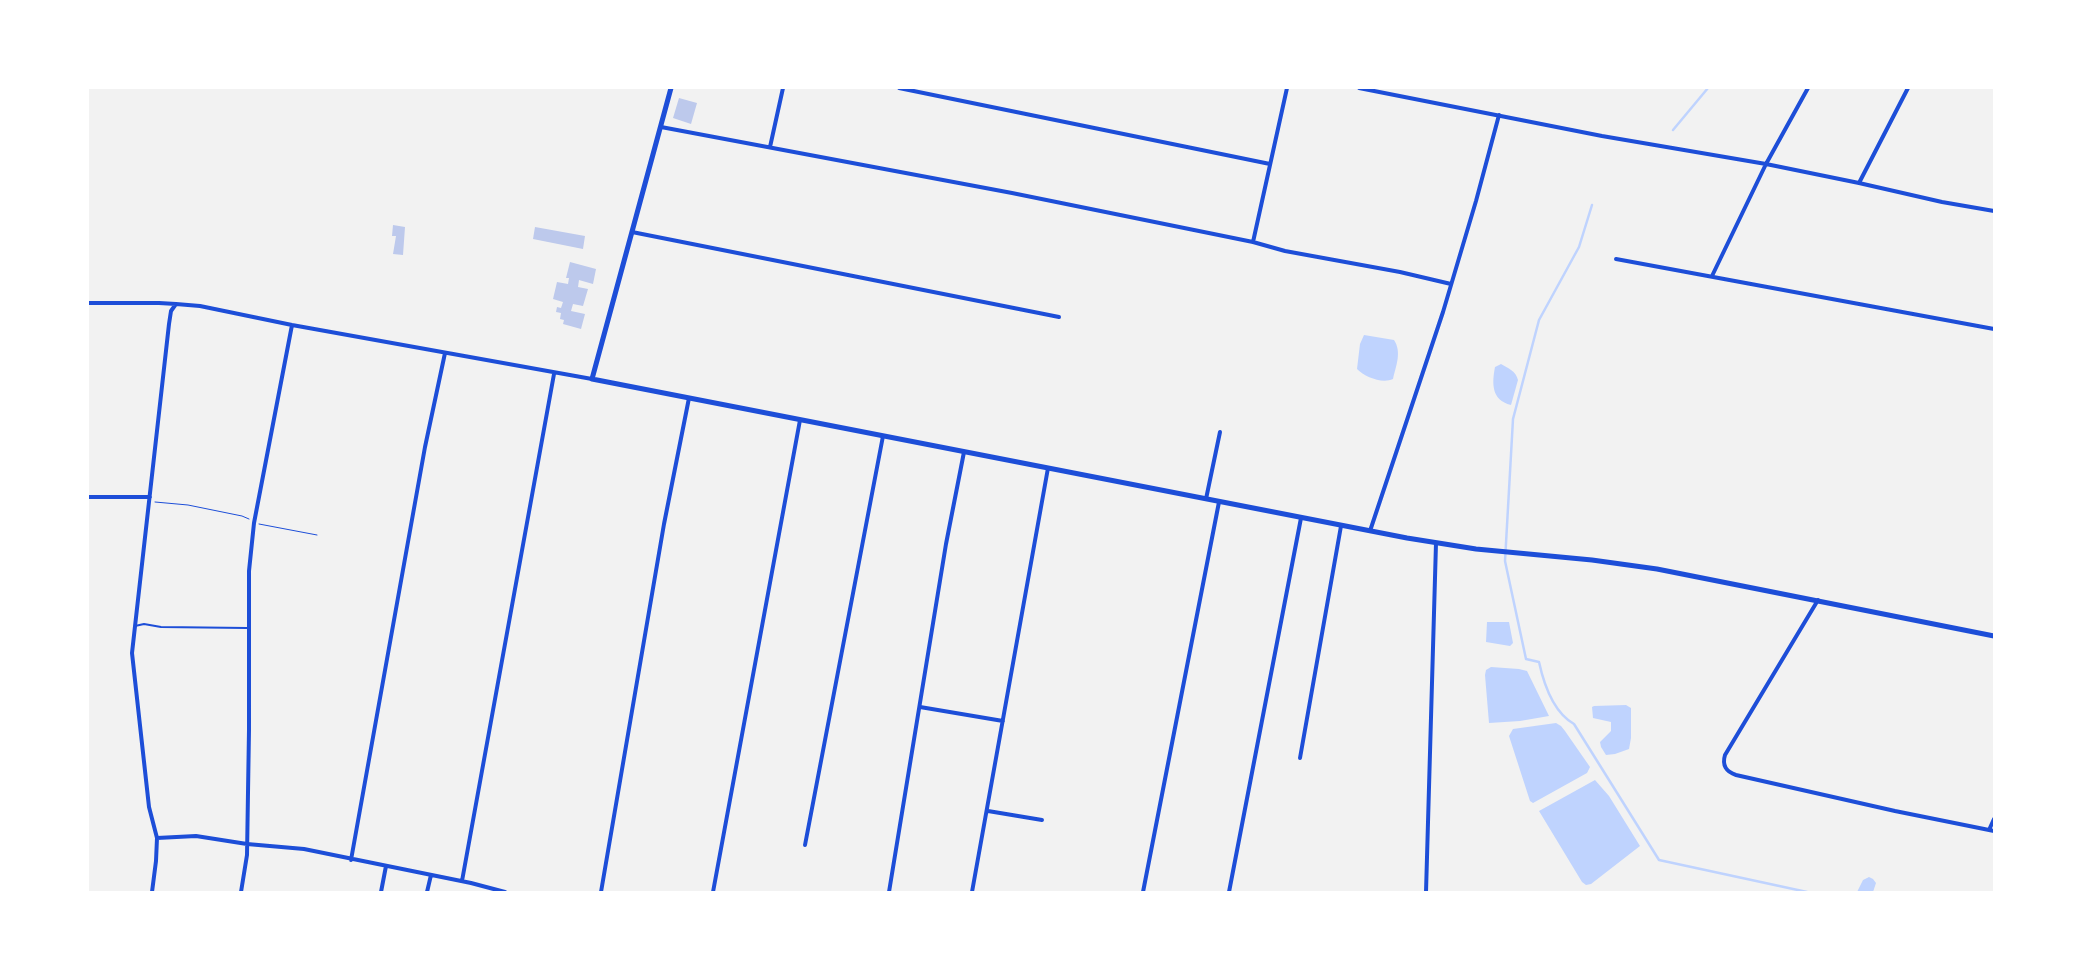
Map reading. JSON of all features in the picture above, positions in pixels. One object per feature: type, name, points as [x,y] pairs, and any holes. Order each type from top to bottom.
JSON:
[{"type":"street","points":[[592,379],[671,88]]},
{"type":"street","points":[[770,147],[783,88]]},
{"type":"street","points":[[899,88],[1270,164]]},
{"type":"street","points":[[1253,242],[1287,88]]},
{"type":"street","points":[[1359,88],[1602,136],[1766,164],[1942,202],[1994,211]]},
{"type":"street","points":[[1712,276],[1766,164],[1808,88]]},
{"type":"street","points":[[1859,183],[1908,88]]},
{"type":"street","points":[[1370,531],[1451,284],[1498,116]]},
{"type":"street","points":[[660,127],[1253,242],[1285,251],[1400,272],[1451,284]]},
{"type":"street","points":[[632,232],[1059,317]]},
{"type":"street","points":[[1616,259],[1994,330]]},
{"type":"street","points":[[88,303],[159,303],[200,306],[554,374],[592,379],[1341,526],[1436,543],[1642,566],[1994,636]]},
{"type":"street","points":[[152,892],[156,861],[156,838],[149,807],[132,653],[170,311],[176,304]]},
{"type":"street","points":[[242,892],[247,844],[249,571],[254,523],[292,325]]},
{"type":"street","points":[[351,860],[425,447],[445,353]]},
{"type":"street","points":[[462,881],[554,374]]},
{"type":"street","points":[[602,892],[664,524],[689,398]]},
{"type":"street","points":[[714,892],[800,420]]},
{"type":"street","points":[[1206,499],[1220,432]]},
{"type":"street","points":[[805,845],[846,643],[883,436]]},
{"type":"street","points":[[889,892],[946,544],[964,452]]},
{"type":"street","points":[[972,892],[1048,468]]},
{"type":"street","points":[[88,497],[149,499]]},
{"type":"street","points":[[1143,892],[1218,502]]},
{"type":"street","points":[[1229,892],[1301,518]]},
{"type":"street","points":[[1300,758],[1341,526]]},
{"type":"street","points":[[1426,892],[1436,543]]},
{"type":"street","points":[[1818,600],[1725,755],[1725,767],[1736,775],[1994,831]]},
{"type":"street","points":[[920,707],[1003,721]]},
{"type":"street","points":[[988,811],[1042,820]]},
{"type":"street","points":[[1989,830],[1994,819]]},
{"type":"street","points":[[156,838],[196,836],[247,844],[304,849],[462,881],[505,892]]},
{"type":"street","points":[[381,892],[386,866]]},
{"type":"street","points":[[427,892],[431,875]]},
{"type":"lane","points":[[134,626],[144,624],[161,627],[250,628]]},
{"type":"path","points":[[149,499],[228,513],[242,516],[254,523],[317,535]]},
{"type":"water","points":[[1364,335],[1394,340],[1398,354],[1393,379],[1384,381],[1374,379],[1364,375],[1357,369],[1360,344]]},
{"type":"water","points":[[1501,364],[1514,372],[1518,380],[1511,405],[1504,403],[1494,390],[1495,367]]},
{"type":"water","points":[[1487,622],[1509,622],[1513,643],[1510,646],[1486,642]]},
{"type":"water","points":[[1491,667],[1527,671],[1549,716],[1520,721],[1489,723],[1485,675],[1486,670]]},
{"type":"water","points":[[1626,705],[1631,708],[1629,749],[1606,755],[1600,742],[1611,731],[1611,722],[1593,718],[1592,707]]},
{"type":"water","points":[[1556,723],[1565,731],[1590,767],[1587,773],[1533,803],[1530,801],[1509,736],[1513,729]]},
{"type":"water","points":[[1595,780],[1609,796],[1640,846],[1591,884],[1586,885],[1582,882],[1539,811]]},
{"type":"water","points":[[1869,877],[1876,883],[1873,892],[1857,892],[1863,880]]},
{"type":"building","points":[[679,98],[697,103],[691,124],[673,118]]},
{"type":"building","points":[[393,225],[405,227],[403,255],[393,254],[396,236],[392,236]]},
{"type":"building","points":[[535,227],[585,236],[583,249],[533,239]]},
{"type":"building","points":[[570,262],[596,269],[593,284],[579,280],[578,287],[588,289],[583,306],[573,304],[571,311],[585,314],[581,329],[563,324],[564,320],[560,319],[561,313],[556,312],[557,307],[561,308],[563,302],[553,299],[557,282],[568,284],[569,278],[566,278]]},
{"type":"waterway","points":[[1673,130],[1708,88]]},
{"type":"waterway","points":[[1592,205],[1579,247],[1539,320],[1513,419],[1505,561],[1526,659],[1539,662],[1550,697],[1560,712],[1574,724],[1659,860],[1807,892]]}]
